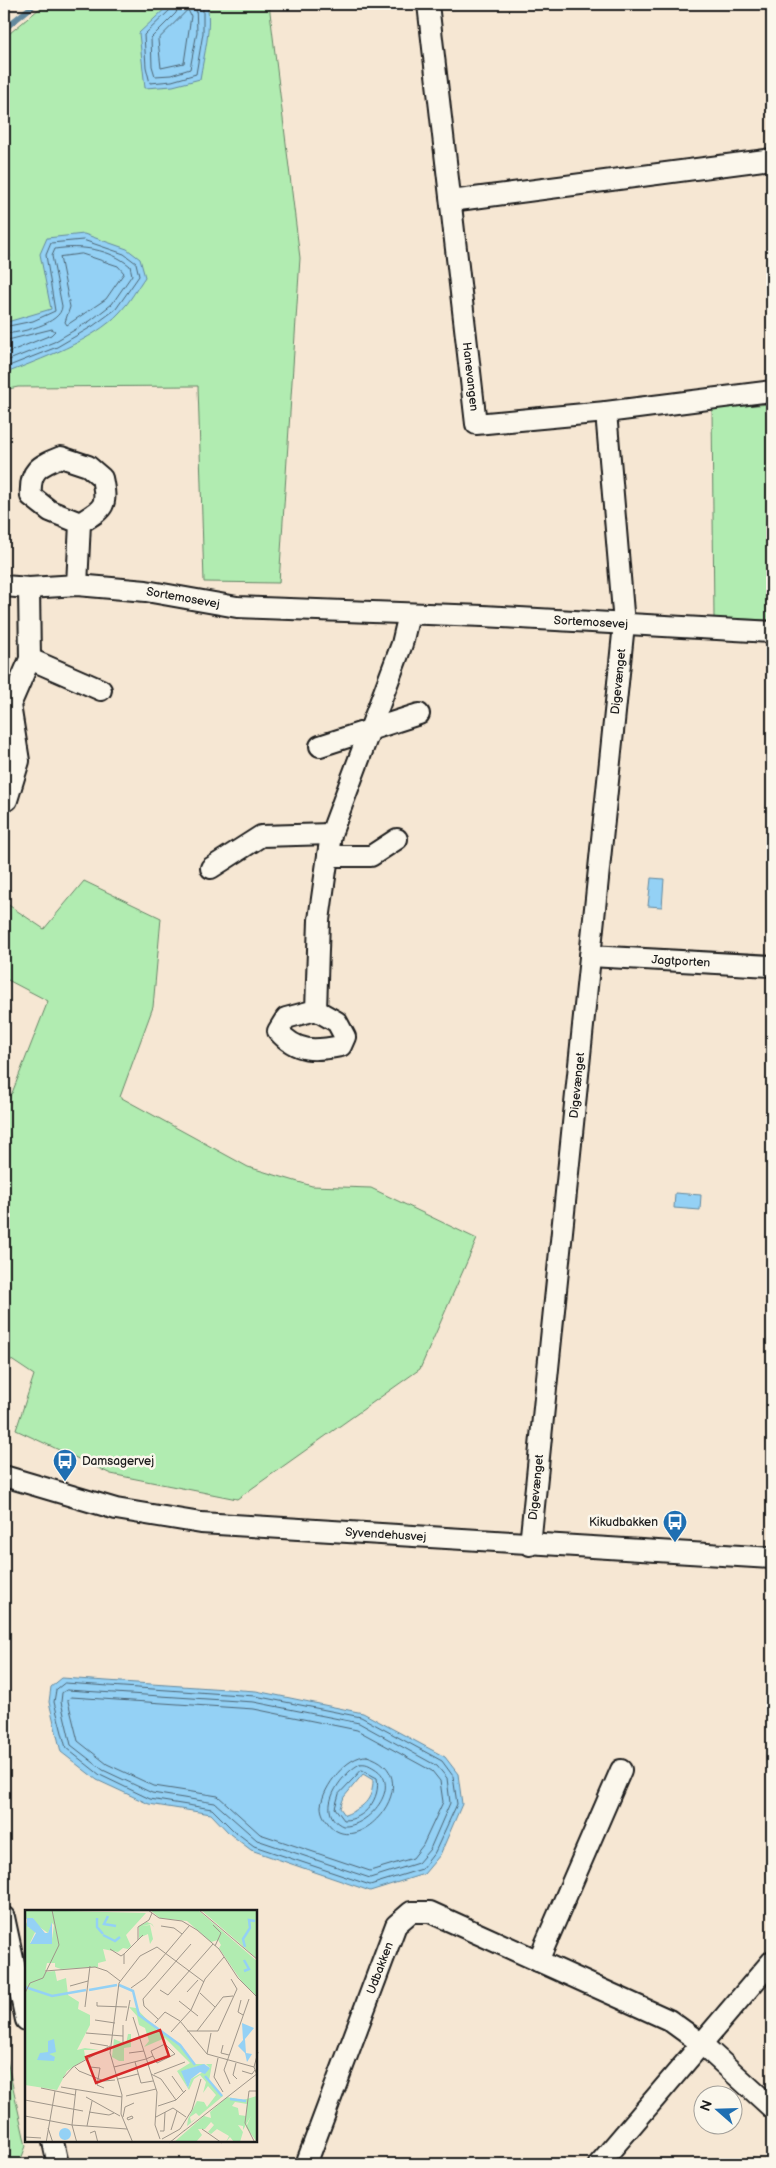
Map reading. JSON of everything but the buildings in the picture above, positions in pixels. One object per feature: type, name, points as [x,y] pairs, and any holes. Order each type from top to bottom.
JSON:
[{"type":"street","name":"Hanevangen","points":[[428,4],[476,424],[606,412],[772,390]]},
{"type":"street","points":[[451,201],[772,159]]},
{"type":"street","points":[[606,412],[624,624]]},
{"type":"street","points":[[77,585],[80,523]]},
{"type":"street","name":"Sortemosevej","points":[[4,586],[29,588],[77,585],[146,591],[237,607],[772,632]]},
{"type":"street","points":[[7,800],[19,761],[7,705],[30,659],[29,588]]},
{"type":"street","points":[[316,1010],[319,920],[331,834],[402,644],[409,614]]},
{"type":"street","name":"Digevænget","points":[[530,1545],[624,624]]},
{"type":"street","points":[[30,659],[100,690]]},
{"type":"street","points":[[320,746],[419,714]]},
{"type":"street","points":[[211,868],[261,836],[331,834]]},
{"type":"street","points":[[328,856],[371,856],[397,839]]},
{"type":"street","name":"Jagtporten","points":[[590,956],[772,966]]},
{"type":"street","name":"Syvendehusvej","points":[[4,1476],[116,1509],[201,1523],[530,1545],[772,1558]]},
{"type":"street","points":[[538,1961],[621,1770]]},
{"type":"street","name":"Udbakken","points":[[308,2159],[396,1926],[411,1912],[430,1912],[669,2020],[702,2044],[772,2108]]},
{"type":"street","points":[[4,1917],[25,2015]]},
{"type":"street","points":[[599,2164],[772,1961]]},
{"type":"street","points":[[53,2143],[58,2164]]},
{"type":"green space","points":[[45,4],[269,4],[300,258],[279,583],[204,582],[198,386],[18,387],[4,390],[4,38]]},
{"type":"green space","points":[[772,404],[772,620],[714,618],[712,408]]},
{"type":"green space","points":[[84,881],[161,918],[153,1007],[120,1097],[248,1167],[312,1186],[371,1188],[477,1239],[420,1369],[237,1499],[111,1474],[16,1430],[34,1375],[4,1355],[4,1100],[12,1093],[48,1001],[4,978],[4,902],[44,929]]},
{"type":"green space","points":[[4,2047],[26,2146],[20,2162],[4,2164]]},
{"type":"water","points":[[170,4],[207,4],[209,22],[200,79],[173,86],[145,88],[139,33]]},
{"type":"water","points":[[4,233],[10,256],[5,269],[4,269]]},
{"type":"water","points":[[84,234],[127,249],[140,259],[145,277],[124,308],[96,332],[66,348],[4,374],[4,323],[51,309],[40,254],[47,238]]},
{"type":"water","points":[[651,878],[664,879],[662,907],[648,906]]},
{"type":"water","points":[[675,1193],[701,1195],[700,1210],[674,1208]]},
{"type":"water","points":[[62,1678],[256,1691],[363,1713],[445,1757],[458,1774],[462,1804],[440,1855],[424,1874],[370,1891],[251,1850],[230,1834],[211,1814],[149,1804],[97,1780],[61,1752],[49,1702],[51,1687]],"holes":[[[363,1774],[373,1780],[373,1787],[366,1802],[345,1815],[340,1808],[344,1797]]]},
{"type":"waterway","points":[[4,29],[35,4]]},
{"type":"place","name":"Damsagervej","points":[[65,1482]]},
{"type":"place","name":"Kikudbakken","points":[[675,1543]]}]
